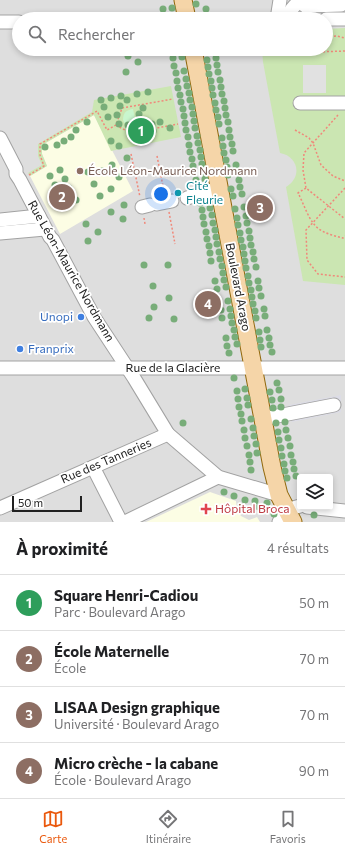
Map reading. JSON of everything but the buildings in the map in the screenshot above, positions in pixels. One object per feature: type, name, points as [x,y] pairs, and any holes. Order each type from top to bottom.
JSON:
[{"type":"main road","points":[[183,0],[186,12]]},
{"type":"main road","name":"Boulevard Arago","points":[[194,56],[262,419],[287,511]]},
{"type":"street","points":[[278,12],[280,0]]},
{"type":"street","points":[[289,12],[300,0],[305,6],[341,5],[345,2]]},
{"type":"street","points":[[333,19],[345,19]]},
{"type":"street","points":[[0,22],[12,22]]},
{"type":"street","points":[[300,103],[320,98],[342,108]]},
{"type":"street","name":"Rue Léon-Maurice Nordmann","points":[[0,138],[16,169],[16,174],[94,317],[168,434],[218,478],[287,511]]},
{"type":"street","points":[[187,198],[219,188]]},
{"type":"street","points":[[0,220],[39,216]]},
{"type":"street","points":[[0,233],[45,229]]},
{"type":"street","name":"Rue de la Glacière","points":[[0,368],[345,368]]},
{"type":"street","points":[[262,419],[334,405]]},
{"type":"street","name":"Rue des Tanneries","points":[[0,508],[168,434]]},
{"type":"street","points":[[93,467],[121,522]]},
{"type":"street","points":[[125,522],[218,478]]},
{"type":"street","points":[[333,510],[345,511]]},
{"type":"path","points":[[333,36],[345,38]]},
{"type":"path","points":[[333,51],[345,51]]},
{"type":"path","points":[[27,176],[44,166],[40,155],[40,144],[97,111],[107,130],[116,124],[122,108],[174,98]]},
{"type":"path","points":[[342,108],[304,153],[303,170],[306,188],[345,218]]},
{"type":"path","points":[[116,124],[130,133],[178,124]]},
{"type":"path","points":[[295,130],[309,138],[313,143],[321,165],[333,176],[345,181]]},
{"type":"path","points":[[131,154],[158,204],[175,244]]},
{"type":"path","points":[[145,224],[158,204],[157,156]]},
{"type":"path","points":[[306,188],[298,193],[313,223],[318,229],[328,234],[343,238],[345,236]]},
{"type":"path","points":[[345,188],[306,230],[307,260],[318,274],[345,277]]},
{"type":"shaded area","points":[[0,0],[345,0],[345,522],[0,522]]},
{"type":"shaded area","points":[[303,65],[326,65],[326,93],[303,93]]},
{"type":"shaded area","name":"École Léon-Maurice Nordmann","points":[[94,115],[133,191],[60,234],[30,176],[47,166],[42,154],[42,145]]},
{"type":"shaded area","points":[[341,395],[341,412],[292,422],[289,405]]},
{"type":"shaded area","name":"Hôpital Broca","points":[[210,492],[236,501],[237,510],[241,516],[249,520],[257,517],[260,522],[146,522]]},
{"type":"green space","points":[[345,28],[345,285],[303,281],[286,187],[295,178],[296,167],[291,158],[280,153],[263,56],[333,56],[333,29]]},
{"type":"green space","points":[[171,86],[181,137],[111,151],[94,115],[42,145],[42,154],[47,166],[30,176],[28,173],[42,165],[38,156],[38,144],[92,112],[94,100]]},
{"type":"green space","points":[[133,109],[137,129],[128,128],[123,120],[125,112]]},
{"type":"place","name":"Square Henri-Cadiou","points":[[141,131]]},
{"type":"place","name":"École Léon-Maurice Nordmann","points":[[80,171]]},
{"type":"place","name":"Cité Fleurie","points":[[178,193]]},
{"type":"place","name":"École Maternelle","points":[[62,197]]},
{"type":"place","name":"LISAA Design graphique","points":[[260,208]]},
{"type":"place","name":"Micro crèche - la cabane","points":[[208,304]]},
{"type":"place","name":"Unopi","points":[[81,317]]},
{"type":"place","name":"Franprix","points":[[20,349]]},
{"type":"place","name":"Hôpital Broca","points":[[206,509]]}]
